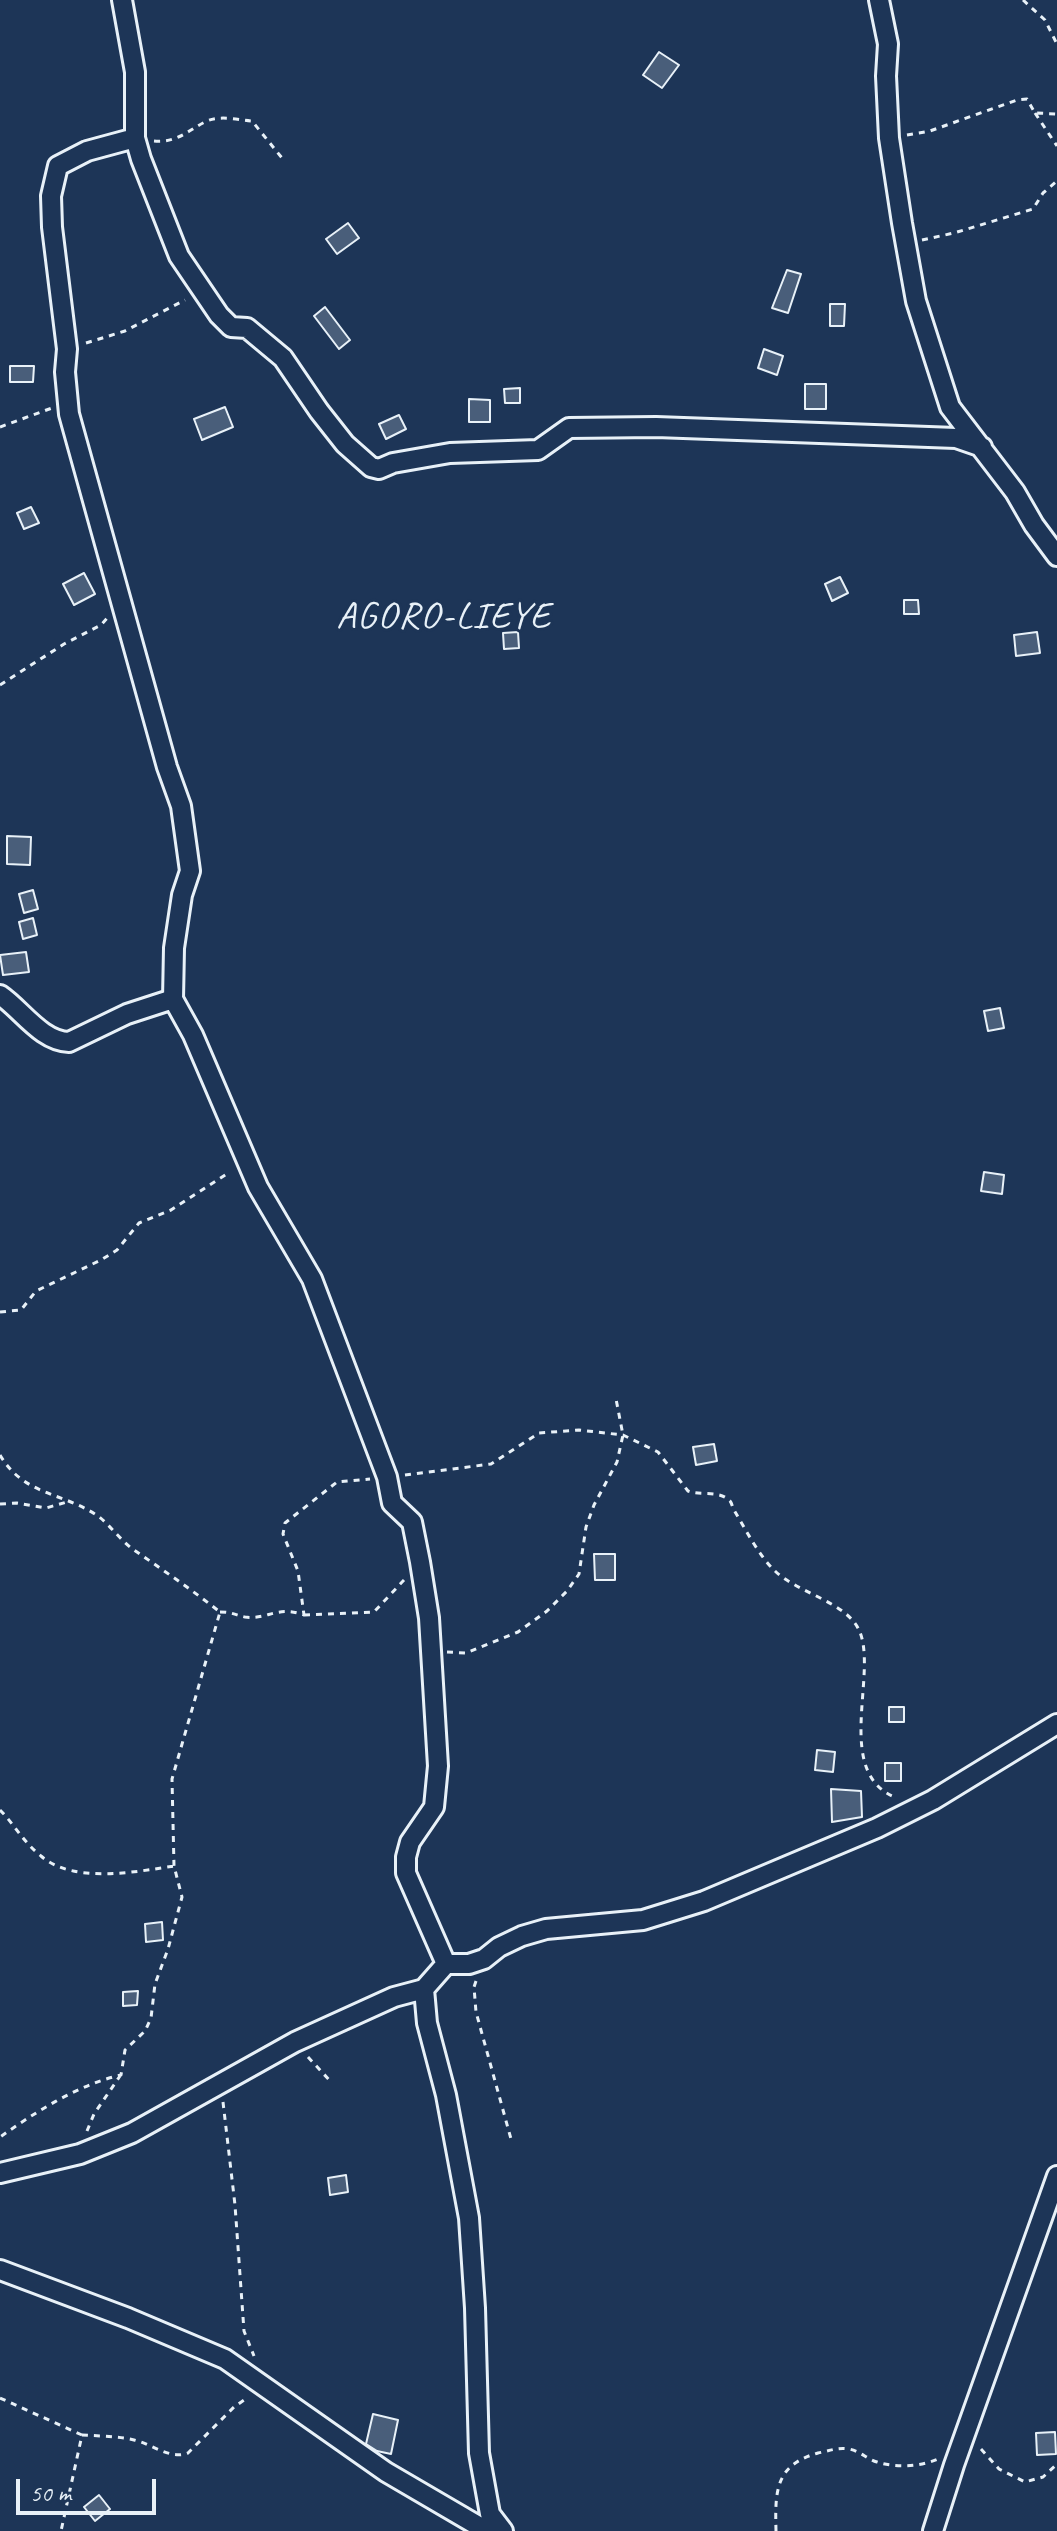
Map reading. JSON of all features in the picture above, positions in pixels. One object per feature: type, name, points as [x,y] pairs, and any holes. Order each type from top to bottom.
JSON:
[{"type":"street","points":[[122,0],[135,72],[135,138],[179,256],[231,327],[247,328],[283,358],[345,444],[371,467],[379,469],[401,461],[450,453],[538,450],[569,428],[671,427],[956,438],[982,447]]},
{"type":"street","points":[[879,0],[888,44],[889,138],[916,301],[950,407],[982,447],[1057,556]]},
{"type":"street","points":[[135,138],[87,151],[58,166],[51,196],[52,227],[67,349],[67,402],[120,602],[181,806],[190,871],[182,895],[174,948],[173,999],[193,1035],[258,1187],[312,1279],[387,1477],[392,1503],[412,1522],[431,1652],[438,1766],[434,1807],[410,1842],[406,1873],[446,1964]]},
{"type":"street","points":[[0,995],[47,1036],[59,1042],[69,1042],[127,1014],[173,999]]},
{"type":"street","points":[[0,2173],[80,2154],[132,2133],[295,2042],[394,1997],[424,1989],[446,1964],[469,1964],[484,1959],[499,1947],[546,1929],[643,1920],[704,1901],[877,1828],[933,1800],[1057,1724]]},
{"type":"street","points":[[424,1989],[427,2023],[446,2095],[469,2218],[479,2453],[490,2514],[503,2531]]},
{"type":"street","points":[[933,2531],[1057,2176]]},
{"type":"street","points":[[0,2270],[171,2335],[225,2359],[386,2472],[487,2531]]},
{"type":"path","points":[[1023,0],[1045,20],[1057,44]]},
{"type":"path","points":[[889,138],[930,131],[1027,99],[1057,146]]},
{"type":"path","points":[[1035,113],[1057,114]]},
{"type":"path","points":[[135,138],[159,142],[177,140],[209,120],[252,121],[282,158]]},
{"type":"path","points":[[907,243],[954,233],[1033,209],[1043,193],[1057,181]]},
{"type":"path","points":[[67,349],[125,331],[203,292]]},
{"type":"path","points":[[0,427],[67,402]]},
{"type":"path","points":[[0,685],[64,644],[101,625],[120,602]]},
{"type":"path","points":[[0,1312],[21,1310],[36,1291],[101,1260],[117,1250],[139,1223],[171,1210],[247,1160]]},
{"type":"path","points":[[431,1652],[466,1653],[518,1632],[547,1611],[567,1591],[579,1574],[586,1527],[617,1462],[623,1435],[616,1399]]},
{"type":"path","points":[[304,1615],[298,1571],[283,1534],[285,1523],[337,1482],[491,1464],[539,1433],[564,1429],[623,1435],[658,1452],[688,1491],[711,1493],[728,1499],[775,1571],[853,1620],[864,1645],[859,1716],[869,1771],[888,1795],[897,1799],[933,1800]]},
{"type":"path","points":[[0,1455],[8,1469],[25,1484],[98,1516],[132,1549],[220,1612],[234,1612],[245,1617],[290,1610],[304,1615],[374,1612],[420,1562]]},
{"type":"path","points":[[0,1504],[17,1503],[46,1508],[67,1502]]},
{"type":"path","points":[[80,2154],[94,2114],[121,2075],[125,2050],[145,2031],[153,2012],[155,1984],[182,1897],[174,1866],[172,1779],[220,1612]]},
{"type":"path","points":[[0,1810],[42,1858],[57,1867],[91,1873],[131,1873],[174,1866]]},
{"type":"path","points":[[484,1959],[474,1987],[476,2012],[511,2139]]},
{"type":"path","points":[[295,2042],[332,2083]]},
{"type":"path","points":[[0,2137],[27,2118],[99,2080],[121,2075]]},
{"type":"path","points":[[221,2082],[235,2205],[244,2331],[254,2358]]},
{"type":"path","points":[[0,2398],[82,2435],[139,2441],[168,2453],[182,2455],[196,2447],[234,2407],[267,2386]]},
{"type":"path","points":[[966,2430],[999,2469],[1025,2482],[1043,2477],[1057,2464]]},
{"type":"path","points":[[61,2531],[82,2435]]},
{"type":"path","points":[[776,2531],[779,2483],[786,2469],[810,2456],[840,2448],[854,2450],[874,2461],[907,2466],[929,2463],[960,2450]]},
{"type":"building","points":[[659,52],[679,65],[662,88],[643,75]]},
{"type":"building","points":[[348,223],[359,238],[337,254],[326,239]]},
{"type":"building","points":[[787,270],[801,274],[788,313],[772,308]]},
{"type":"building","points":[[830,304],[845,304],[844,326],[830,326]]},
{"type":"building","points":[[325,307],[350,340],[339,349],[314,316]]},
{"type":"building","points":[[764,349],[783,356],[777,375],[758,368]]},
{"type":"building","points":[[10,366],[34,366],[33,382],[10,382]]},
{"type":"building","points":[[805,384],[826,384],[826,409],[805,409]]},
{"type":"building","points":[[520,388],[520,403],[505,403],[504,389]]},
{"type":"building","points":[[469,399],[490,400],[490,422],[469,422]]},
{"type":"building","points":[[225,407],[233,427],[202,440],[194,419]]},
{"type":"building","points":[[399,415],[406,429],[386,439],[379,424]]},
{"type":"building","points":[[31,507],[39,523],[24,529],[17,513]]},
{"type":"building","points":[[84,573],[95,594],[74,605],[63,584]]},
{"type":"building","points":[[840,577],[848,593],[832,601],[825,584]]},
{"type":"building","points":[[904,600],[918,600],[919,614],[904,614]]},
{"type":"building","points":[[518,632],[519,648],[504,649],[503,633]]},
{"type":"building","points":[[1037,632],[1040,653],[1016,656],[1014,635]]},
{"type":"building","points":[[7,836],[31,837],[30,865],[7,864]]},
{"type":"building","points":[[33,890],[38,909],[24,913],[19,894]]},
{"type":"building","points":[[33,918],[37,935],[23,939],[19,922]]},
{"type":"building","points":[[26,952],[29,972],[3,975],[0,955]]},
{"type":"building","points":[[1000,1008],[1004,1028],[988,1031],[984,1011]]},
{"type":"building","points":[[984,1172],[1004,1175],[1002,1194],[981,1191]]},
{"type":"building","points":[[714,1444],[717,1461],[696,1465],[693,1447]]},
{"type":"building","points":[[594,1554],[615,1554],[615,1580],[595,1580]]},
{"type":"building","points":[[889,1707],[904,1707],[904,1722],[889,1722]]},
{"type":"building","points":[[817,1750],[835,1752],[833,1772],[815,1770]]},
{"type":"building","points":[[885,1763],[901,1763],[901,1781],[885,1781]]},
{"type":"building","points":[[831,1789],[861,1791],[862,1817],[832,1822]]},
{"type":"building","points":[[162,1922],[163,1940],[146,1942],[145,1924]]},
{"type":"building","points":[[138,1991],[137,2005],[123,2006],[123,1992]]},
{"type":"building","points":[[346,2175],[348,2192],[330,2195],[328,2178]]},
{"type":"building","points":[[373,2414],[398,2420],[391,2454],[377,2451],[366,2444]]},
{"type":"building","points":[[1055,2432],[1056,2454],[1037,2455],[1036,2433]]},
{"type":"building","points":[[99,2495],[110,2509],[95,2521],[84,2507]]},
{"type":"district","name":"AGORO-LIEYE","points":[[444,617]]}]
